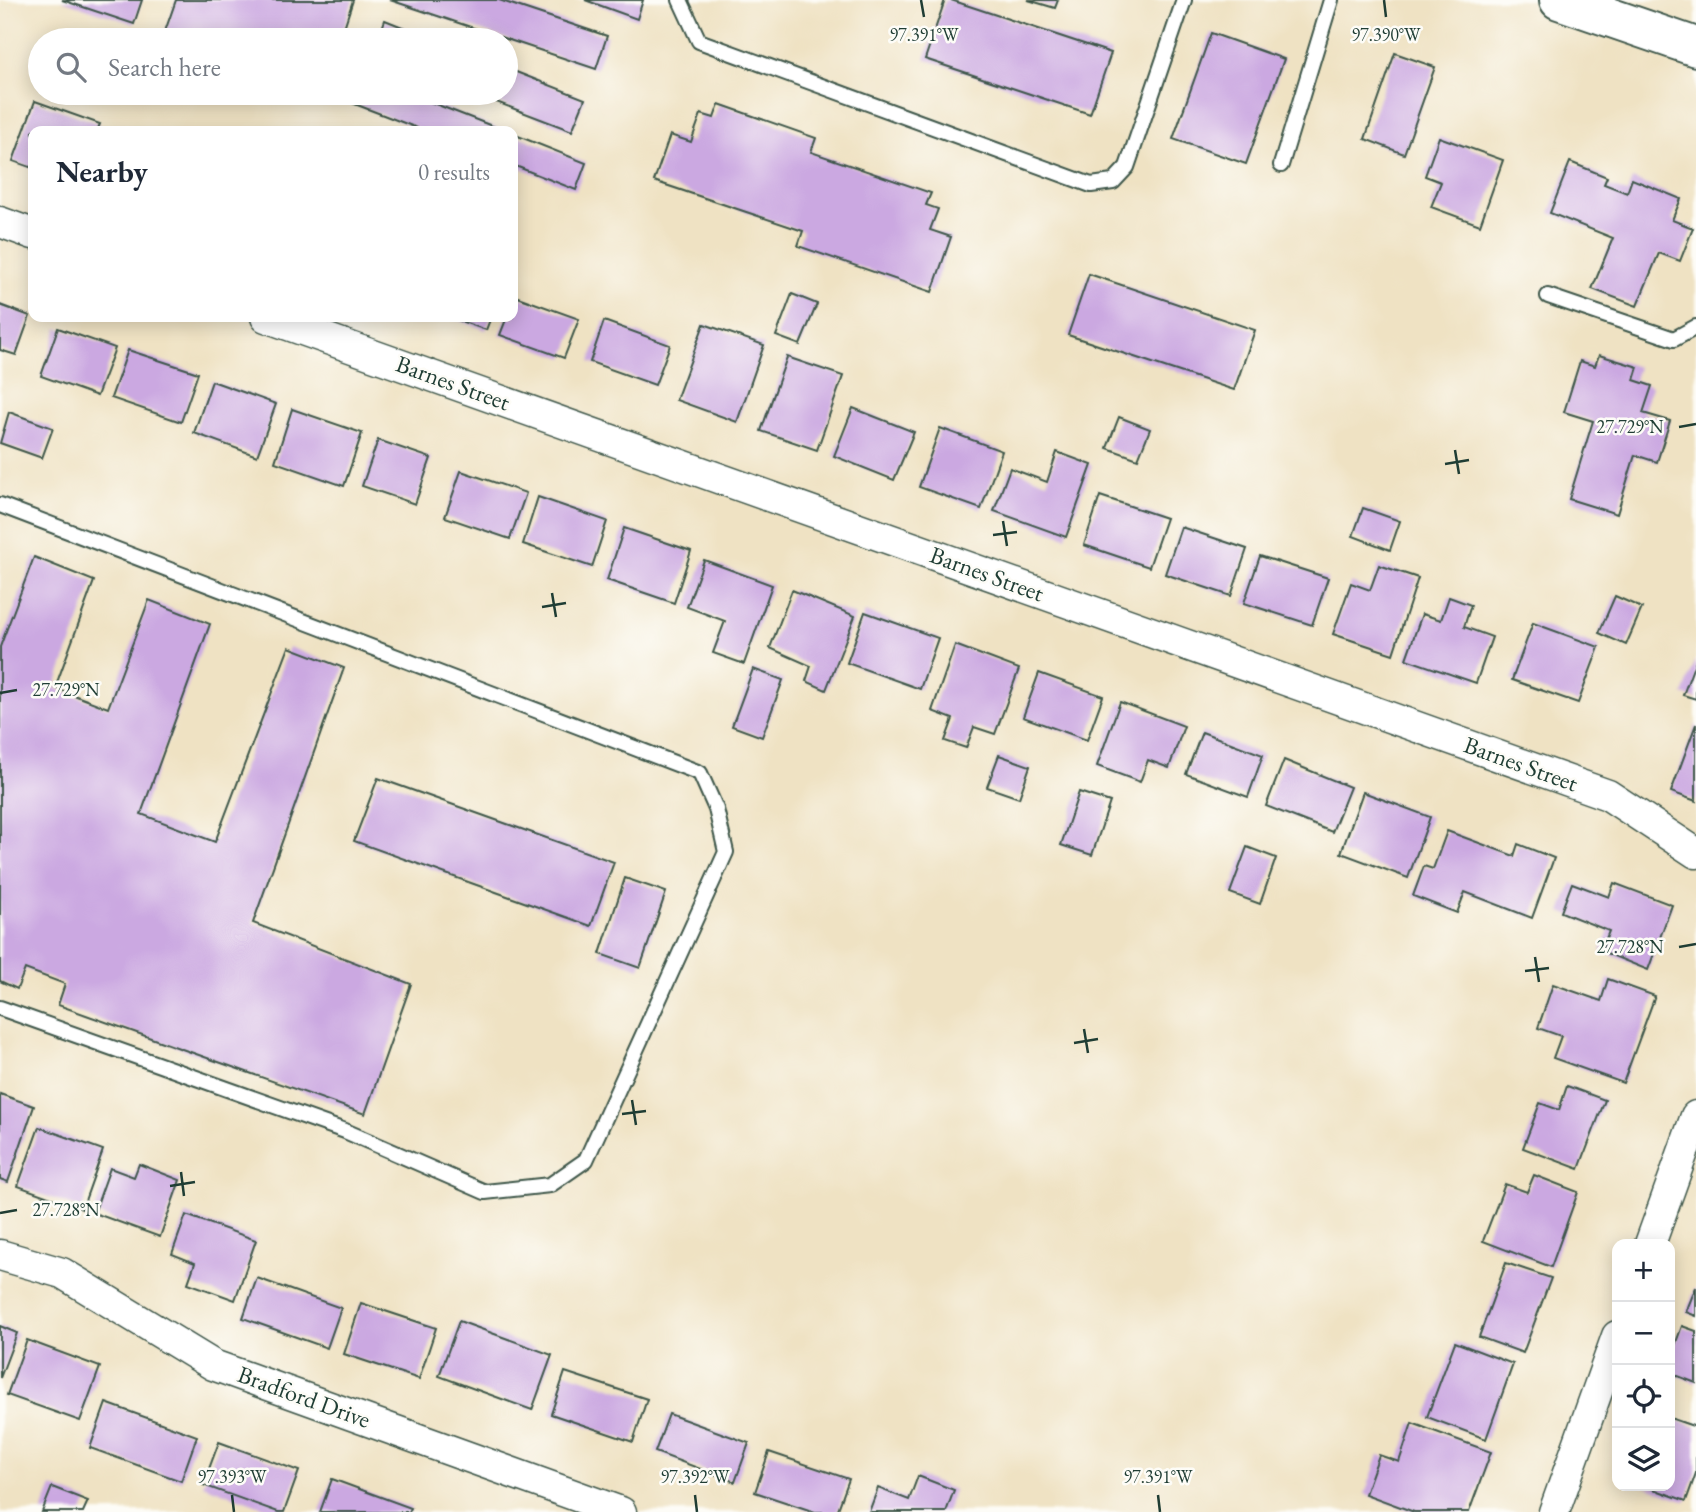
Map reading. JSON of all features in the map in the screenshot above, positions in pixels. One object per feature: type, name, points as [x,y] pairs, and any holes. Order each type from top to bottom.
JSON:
[{"type":"main road","points":[[1559,0],[1696,47]]},
{"type":"street","points":[[0,222],[28,232]]},
{"type":"street","name":"Barnes Street","points":[[280,322],[1608,795],[1696,853]]},
{"type":"street","points":[[1652,1239],[1696,1116]]},
{"type":"street","name":"Bradford Drive","points":[[0,1255],[62,1273],[213,1365],[621,1512]]},
{"type":"street","points":[[1554,1512],[1612,1350]]},
{"type":"lane","points":[[680,0],[699,41],[1091,185],[1113,183],[1127,167],[1184,0]]},
{"type":"lane","points":[[1281,165],[1331,0]]},
{"type":"lane","points":[[1548,296],[1674,339],[1696,327]]},
{"type":"lane","points":[[0,505],[700,773],[716,809],[726,852],[586,1160],[550,1185],[485,1192],[345,1131],[0,1008]]},
{"type":"building","points":[[62,0],[142,0],[134,24]]},
{"type":"building","points":[[176,0],[353,0],[344,28],[166,28]]},
{"type":"building","points":[[390,0],[499,0],[607,36],[596,69],[518,43],[518,28],[474,28]]},
{"type":"building","points":[[585,0],[643,0],[637,19]]},
{"type":"building","points":[[945,0],[1111,53],[1090,114],[925,59]]},
{"type":"building","points":[[1028,0],[1058,0],[1055,8]]},
{"type":"building","points":[[385,20],[405,28],[382,28]]},
{"type":"building","points":[[1211,33],[1284,59],[1246,164],[1173,139]]},
{"type":"building","points":[[1395,53],[1435,67],[1404,154],[1365,139]]},
{"type":"building","points":[[518,73],[585,99],[572,131],[504,105],[518,105]]},
{"type":"building","points":[[719,104],[816,138],[811,152],[931,193],[926,205],[938,209],[930,230],[951,237],[932,292],[798,246],[803,231],[654,181],[670,135],[691,142],[701,114],[714,118]]},
{"type":"building","points":[[34,105],[46,105],[100,124],[28,126],[28,166],[13,161]]},
{"type":"building","points":[[357,105],[438,105],[492,126],[412,126]]},
{"type":"building","points":[[518,136],[586,163],[576,190],[518,167]]},
{"type":"building","points":[[1439,137],[1503,160],[1480,225],[1431,207],[1441,182],[1425,176]]},
{"type":"building","points":[[1570,162],[1607,177],[1604,184],[1627,193],[1632,179],[1681,199],[1672,220],[1693,228],[1680,261],[1659,253],[1637,306],[1592,289],[1613,238],[1550,213]]},
{"type":"building","points":[[1089,274],[1255,330],[1234,390],[1068,335]]},
{"type":"building","points":[[792,294],[817,304],[800,345],[776,336]]},
{"type":"building","points":[[518,297],[579,319],[564,358],[500,335],[505,322],[518,322]]},
{"type":"building","points":[[0,305],[28,315],[28,322],[16,355],[0,350]]},
{"type":"building","points":[[604,321],[670,345],[655,385],[590,362]]},
{"type":"building","points":[[463,322],[489,322],[486,330]]},
{"type":"building","points":[[704,324],[764,345],[737,422],[676,400]]},
{"type":"building","points":[[58,328],[115,348],[97,396],[41,376]]},
{"type":"building","points":[[128,350],[198,373],[181,422],[111,398]]},
{"type":"building","points":[[1599,355],[1638,367],[1634,380],[1652,386],[1643,413],[1670,421],[1657,462],[1635,455],[1617,514],[1569,499],[1593,421],[1564,412],[1580,361],[1595,366]]},
{"type":"building","points":[[787,357],[843,376],[817,450],[761,431]]},
{"type":"building","points":[[212,381],[276,404],[257,456],[194,433]]},
{"type":"building","points":[[853,408],[914,432],[894,480],[834,456]]},
{"type":"building","points":[[292,409],[362,433],[344,486],[275,462]]},
{"type":"building","points":[[9,412],[53,428],[42,458],[0,443]]},
{"type":"building","points":[[1119,417],[1150,429],[1138,459],[1107,448]]},
{"type":"building","points":[[940,428],[1002,451],[981,509],[919,487]]},
{"type":"building","points":[[378,440],[431,458],[415,504],[362,486]]},
{"type":"building","points":[[1057,452],[1092,465],[1066,537],[994,511],[1010,468],[1047,482]]},
{"type":"building","points":[[461,471],[526,493],[510,539],[445,517]]},
{"type":"building","points":[[1100,496],[1166,518],[1149,567],[1084,545]]},
{"type":"building","points":[[538,497],[607,521],[592,567],[523,544]]},
{"type":"building","points":[[1363,508],[1400,521],[1390,550],[1353,536]]},
{"type":"building","points":[[1181,527],[1247,549],[1231,596],[1165,574]]},
{"type":"building","points":[[624,528],[691,551],[674,603],[607,580]]},
{"type":"building","points":[[1260,556],[1328,578],[1312,625],[1244,603]]},
{"type":"building","points":[[34,557],[94,581],[55,688],[108,708],[149,600],[210,624],[141,814],[215,842],[289,647],[344,668],[253,923],[411,984],[365,1114],[58,1005],[65,984],[25,969],[17,989],[0,981],[0,647]]},
{"type":"building","points":[[704,560],[772,585],[744,664],[713,653],[725,621],[687,607]]},
{"type":"building","points":[[1379,565],[1418,578],[1393,654],[1333,634],[1351,583],[1370,590]]},
{"type":"building","points":[[792,590],[855,616],[826,690],[806,681],[811,666],[770,648]]},
{"type":"building","points":[[1615,596],[1642,608],[1626,645],[1599,633]]},
{"type":"building","points":[[1449,597],[1471,605],[1464,627],[1492,637],[1476,683],[1406,659],[1422,614],[1441,620]]},
{"type":"building","points":[[865,612],[938,638],[920,689],[847,663]]},
{"type":"building","points":[[1533,623],[1599,647],[1578,703],[1512,680]]},
{"type":"building","points":[[955,645],[1019,669],[995,734],[974,727],[966,748],[945,741],[953,719],[932,711]]},
{"type":"building","points":[[1696,660],[1696,699],[1683,695]]},
{"type":"building","points":[[753,669],[783,680],[762,737],[732,726]]},
{"type":"building","points":[[1039,673],[1103,696],[1087,740],[1023,717]]},
{"type":"building","points":[[1120,702],[1184,726],[1169,768],[1148,760],[1140,782],[1097,766]]},
{"type":"building","points":[[1696,724],[1696,801],[1671,792]]},
{"type":"building","points":[[1202,732],[1263,755],[1248,797],[1186,774]]},
{"type":"building","points":[[999,755],[1030,766],[1019,798],[987,787]]},
{"type":"building","points":[[1284,760],[1350,787],[1332,832],[1266,806]]},
{"type":"building","points":[[378,778],[614,862],[591,926],[354,841]]},
{"type":"building","points":[[1079,792],[1110,802],[1092,855],[1061,845]]},
{"type":"building","points":[[1363,792],[1430,817],[1408,878],[1341,853]]},
{"type":"building","points":[[1447,831],[1514,856],[1518,844],[1554,858],[1532,918],[1465,892],[1457,913],[1413,896],[1424,866],[1433,869]]},
{"type":"building","points":[[1247,847],[1276,858],[1260,904],[1230,893]]},
{"type":"building","points":[[625,878],[666,892],[640,968],[600,954]]},
{"type":"building","points":[[1572,883],[1609,897],[1614,883],[1672,905],[1648,970],[1601,951],[1609,931],[1561,912]]},
{"type":"building","points":[[1608,979],[1655,996],[1623,1083],[1553,1058],[1561,1036],[1538,1028],[1553,984],[1601,1001]]},
{"type":"building","points":[[1567,1086],[1605,1100],[1579,1169],[1523,1148],[1540,1103],[1559,1110]]},
{"type":"building","points":[[0,1094],[34,1106],[8,1182],[0,1179]]},
{"type":"building","points":[[39,1127],[103,1150],[82,1209],[18,1186]]},
{"type":"building","points":[[139,1164],[180,1180],[160,1237],[94,1213],[110,1168],[134,1177]]},
{"type":"building","points":[[1534,1175],[1578,1192],[1551,1267],[1483,1241],[1505,1184],[1527,1192]]},
{"type":"building","points":[[186,1215],[256,1240],[235,1300],[188,1283],[195,1263],[172,1254]]},
{"type":"building","points":[[1506,1263],[1551,1278],[1523,1353],[1479,1337]]},
{"type":"building","points":[[257,1278],[341,1308],[327,1348],[243,1318]]},
{"type":"building","points":[[1696,1287],[1696,1316],[1686,1312]]},
{"type":"building","points":[[361,1303],[436,1328],[419,1379],[344,1354]]},
{"type":"building","points":[[459,1321],[552,1355],[532,1410],[439,1376]]},
{"type":"building","points":[[0,1326],[17,1333],[0,1378]]},
{"type":"building","points":[[1682,1326],[1696,1331],[1696,1383],[1675,1375],[1675,1345]]},
{"type":"building","points":[[27,1340],[100,1367],[80,1421],[7,1395]]},
{"type":"building","points":[[1455,1342],[1513,1364],[1486,1439],[1427,1417]]},
{"type":"building","points":[[565,1372],[647,1399],[633,1442],[551,1414]]},
{"type":"building","points":[[106,1403],[197,1436],[181,1481],[90,1448]]},
{"type":"building","points":[[669,1414],[749,1443],[735,1482],[655,1452]]},
{"type":"building","points":[[1675,1420],[1696,1427],[1696,1473],[1686,1501],[1659,1491],[1675,1491]]},
{"type":"building","points":[[1412,1423],[1491,1452],[1469,1512],[1414,1512],[1365,1494],[1379,1455],[1399,1462]]},
{"type":"building","points":[[219,1442],[299,1471],[284,1512],[203,1485]]},
{"type":"building","points":[[769,1452],[849,1479],[837,1512],[815,1512],[755,1492]]},
{"type":"building","points":[[918,1476],[954,1490],[946,1512],[869,1512],[878,1488],[909,1500]]},
{"type":"building","points":[[332,1479],[411,1508],[409,1512],[320,1512]]},
{"type":"building","points":[[52,1487],[88,1501],[83,1512],[42,1512]]}]
